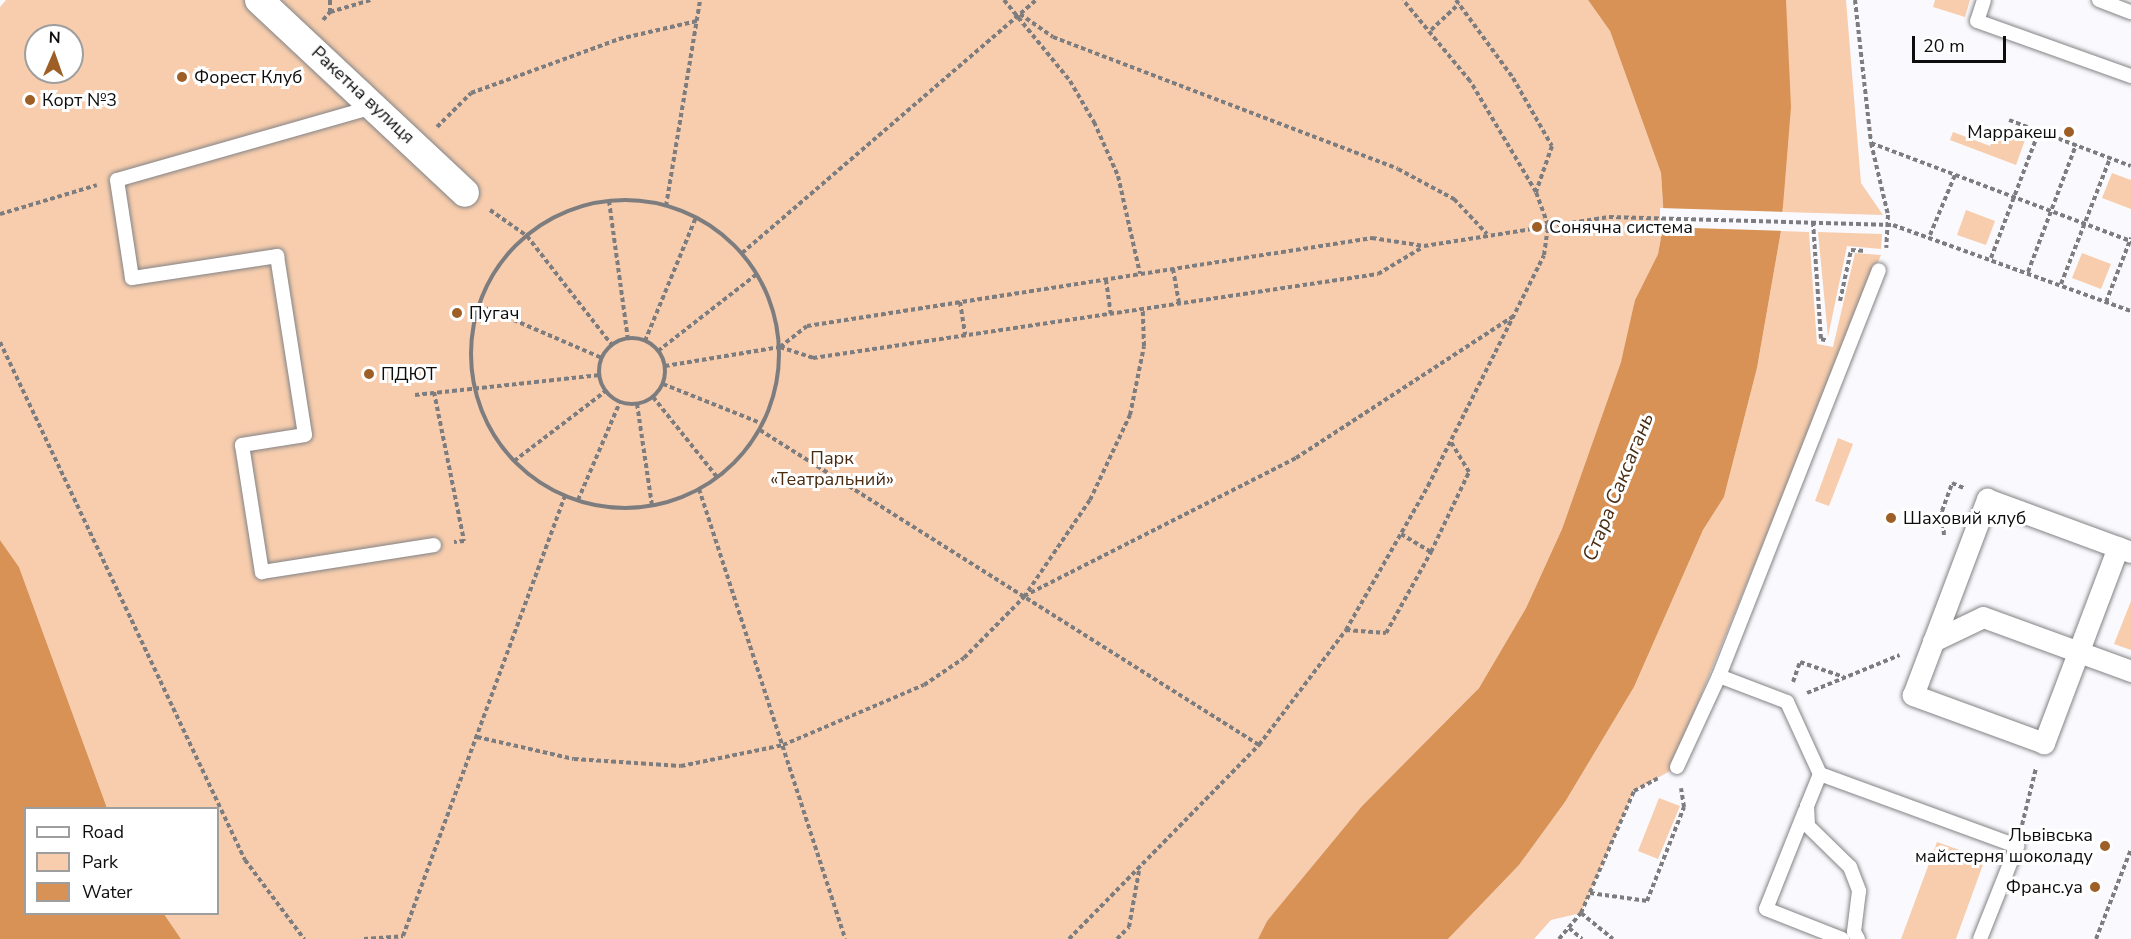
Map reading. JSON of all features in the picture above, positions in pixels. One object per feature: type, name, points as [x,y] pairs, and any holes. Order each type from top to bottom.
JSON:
[{"type":"street","name":"Ракетна вулиця","points":[[259,0],[375,106],[465,193]]},
{"type":"street","points":[[1987,499],[2125,549],[2076,651],[2044,743],[1913,695],[1987,499]]},
{"type":"street","points":[[1933,641],[1983,617],[2131,671]]},
{"type":"lane","points":[[1984,0],[1977,21],[2131,76]]},
{"type":"lane","points":[[2099,0],[2131,12]]},
{"type":"lane","points":[[375,106],[117,180],[132,278],[277,256],[304,435],[242,445],[262,572],[434,545]]},
{"type":"lane","points":[[1677,767],[1719,676],[1879,270]]},
{"type":"lane","points":[[1719,676],[1787,702],[1820,774],[2017,846],[1980,939]]},
{"type":"lane","points":[[1820,774],[1766,909],[1842,939]]},
{"type":"lane","points":[[1807,806],[1808,826],[1850,867],[1859,891],[1854,932],[1858,939]]},
{"type":"path","points":[[330,0],[330,12]]},
{"type":"path","points":[[305,41],[330,12],[371,0]]},
{"type":"path","points":[[666,206],[700,0]]},
{"type":"path","points":[[1004,0],[1053,37],[1398,169],[1454,199],[1487,234]]},
{"type":"path","points":[[742,253],[1036,0]]},
{"type":"path","points":[[1069,939],[1139,871],[1259,745],[1347,630],[1451,442],[1544,255],[1548,225],[1536,192],[1470,81],[1431,30],[1403,0]]},
{"type":"path","points":[[1456,0],[1513,78],[1552,146],[1536,192]]},
{"type":"path","points":[[1855,0],[1871,143],[1887,225]]},
{"type":"path","points":[[1431,30],[1459,4]]},
{"type":"path","points":[[1020,14],[1094,122],[1122,187],[1140,274]]},
{"type":"path","points":[[418,147],[471,93],[619,39],[697,21]]},
{"type":"path","points":[[2008,120],[2131,166]]},
{"type":"path","points":[[1991,258],[2039,131]]},
{"type":"path","points":[[1871,143],[2131,240],[2106,302]]},
{"type":"path","points":[[2028,272],[2076,145]]},
{"type":"path","points":[[2061,284],[2110,158]]},
{"type":"path","points":[[1930,235],[1955,175]]},
{"type":"path","points":[[0,214],[117,180]]},
{"type":"path","points":[[465,193],[527,236],[612,345]]},
{"type":"path","points":[[609,201],[628,339]]},
{"type":"path","points":[[609,201],[666,206],[696,217],[742,253],[757,274],[776,321],[780,347],[779,373],[763,424],[718,478],[699,489],[651,506],[578,501],[565,496],[514,461],[484,416],[475,389],[471,361],[479,305],[507,255],[527,236],[566,212],[609,201]]},
{"type":"path","points":[[645,341],[696,217]]},
{"type":"path","points":[[780,347],[807,326],[1372,238],[1424,246],[1548,225],[1643,217],[1887,225],[1930,235],[2131,311]]},
{"type":"path","points":[[1813,222],[1821,339],[1831,341],[1833,330]]},
{"type":"path","points":[[665,366],[780,347],[813,358],[1378,274],[1424,246]]},
{"type":"path","points":[[1838,307],[1851,250],[1871,251]]},
{"type":"path","points":[[1173,269],[1179,304]]},
{"type":"path","points":[[658,351],[757,274]]},
{"type":"path","points":[[1106,280],[1111,314]]},
{"type":"path","points":[[960,302],[965,336]]},
{"type":"path","points":[[479,305],[602,358]]},
{"type":"path","points":[[477,737],[574,759],[631,765],[681,766],[783,745],[924,685],[964,658],[1024,597],[1090,500],[1130,415],[1144,346],[1143,309]]},
{"type":"path","points":[[1024,597],[1296,458],[1515,316]]},
{"type":"path","points":[[628,339],[645,341],[658,351],[665,366],[663,384],[653,397],[637,404],[620,402],[606,391],[600,375],[602,358],[612,345],[628,339]]},
{"type":"path","points":[[0,342],[245,860],[304,939]]},
{"type":"path","points":[[415,395],[600,375]]},
{"type":"path","points":[[663,384],[763,424]]},
{"type":"path","points":[[514,461],[606,391]]},
{"type":"path","points":[[434,392],[464,541],[434,545]]},
{"type":"path","points":[[653,397],[718,478]]},
{"type":"path","points":[[578,501],[620,402]]},
{"type":"path","points":[[637,404],[651,506]]},
{"type":"path","points":[[760,430],[1259,745]]},
{"type":"path","points":[[1347,630],[1386,633],[1431,552],[1469,472],[1451,442]]},
{"type":"path","points":[[699,489],[845,939]]},
{"type":"path","points":[[364,939],[402,938],[565,496]]},
{"type":"path","points":[[1401,534],[1431,552]]},
{"type":"path","points":[[1811,692],[1933,641]]},
{"type":"path","points":[[1787,702],[1800,662],[1844,678]]},
{"type":"path","points":[[2017,846],[2044,743]]},
{"type":"path","points":[[1559,939],[1581,913],[1634,791]]},
{"type":"path","points":[[1590,893],[1647,901],[1684,807]]},
{"type":"path","points":[[2096,939],[2131,849]]},
{"type":"path","points":[[1117,939],[1129,927],[1139,871]]},
{"type":"path","points":[[1581,913],[1613,939]]},
{"type":"path","points":[[1569,928],[1582,939]]},
{"type":"green space","name":"Парк «Театральний»","points":[[6,0],[1588,0],[1610,31],[1661,173],[1664,221],[1658,254],[1635,300],[1630,337],[1562,529],[1526,608],[1479,688],[1362,806],[1267,921],[1258,939],[181,939],[165,915],[219,915],[219,807],[107,807],[19,567],[0,540],[0,7]]},
{"type":"green space","points":[[1786,0],[1846,0],[1861,183],[1883,215],[1783,212]]},
{"type":"green space","points":[[1935,0],[1970,0],[1965,17],[1933,7]]},
{"type":"green space","points":[[1997,130],[2025,140],[2016,165],[1950,140],[1953,132],[1990,146]]},
{"type":"green space","points":[[2112,173],[2131,180],[2131,209],[2102,198]]},
{"type":"green space","points":[[1966,210],[1995,221],[1986,245],[1957,235]]},
{"type":"green space","points":[[1781,231],[1809,232],[1817,344],[1833,347],[1855,253],[1881,255],[1670,771],[1634,791],[1581,913],[1551,920],[1534,939],[1448,939],[1519,865],[1565,802],[1634,687],[1703,530],[1724,497],[1757,368]]},
{"type":"green space","points":[[1818,232],[1882,234],[1881,249],[1847,246],[1828,337]]},
{"type":"green space","points":[[2082,253],[2111,264],[2101,289],[2072,278]]},
{"type":"green space","points":[[1838,438],[1853,444],[1829,506],[1815,501]]},
{"type":"green space","points":[[2131,601],[2131,650],[2114,644]]},
{"type":"green space","points":[[1659,798],[1680,806],[1658,859],[1638,851]]},
{"type":"green space","points":[[1937,842],[1985,859],[1956,939],[1901,939]]},
{"type":"water","name":"Стара Саксагань","points":[[1588,0],[1786,0],[1791,107],[1781,231],[1757,368],[1724,497],[1703,530],[1634,687],[1565,802],[1519,865],[1448,939],[1258,939],[1267,921],[1362,806],[1479,688],[1526,608],[1562,529],[1621,362],[1635,300],[1658,254],[1664,221],[1661,173],[1610,31]]},
{"type":"water","points":[[0,540],[19,567],[107,807],[24,807],[24,915],[165,915],[181,939],[0,939]]},
{"type":"pier","points":[[1660,208],[1786,212],[1784,231],[1660,227]]},
{"type":"place","name":"Форест Клуб","points":[[182,77]]},
{"type":"place","name":"Корт №3","points":[[30,100]]},
{"type":"place","name":"Марракеш","points":[[2069,132]]},
{"type":"place","name":"Сонячна система","points":[[1537,227]]},
{"type":"place","name":"Пугач","points":[[457,313]]},
{"type":"place","name":"ПДЮТ","points":[[369,374]]},
{"type":"place","name":"Шаховий клуб","points":[[1891,518]]},
{"type":"place","name":"Львівська майстерня шоколаду","points":[[2105,846]]},
{"type":"place","name":"Франс.уа","points":[[2095,887]]}]
